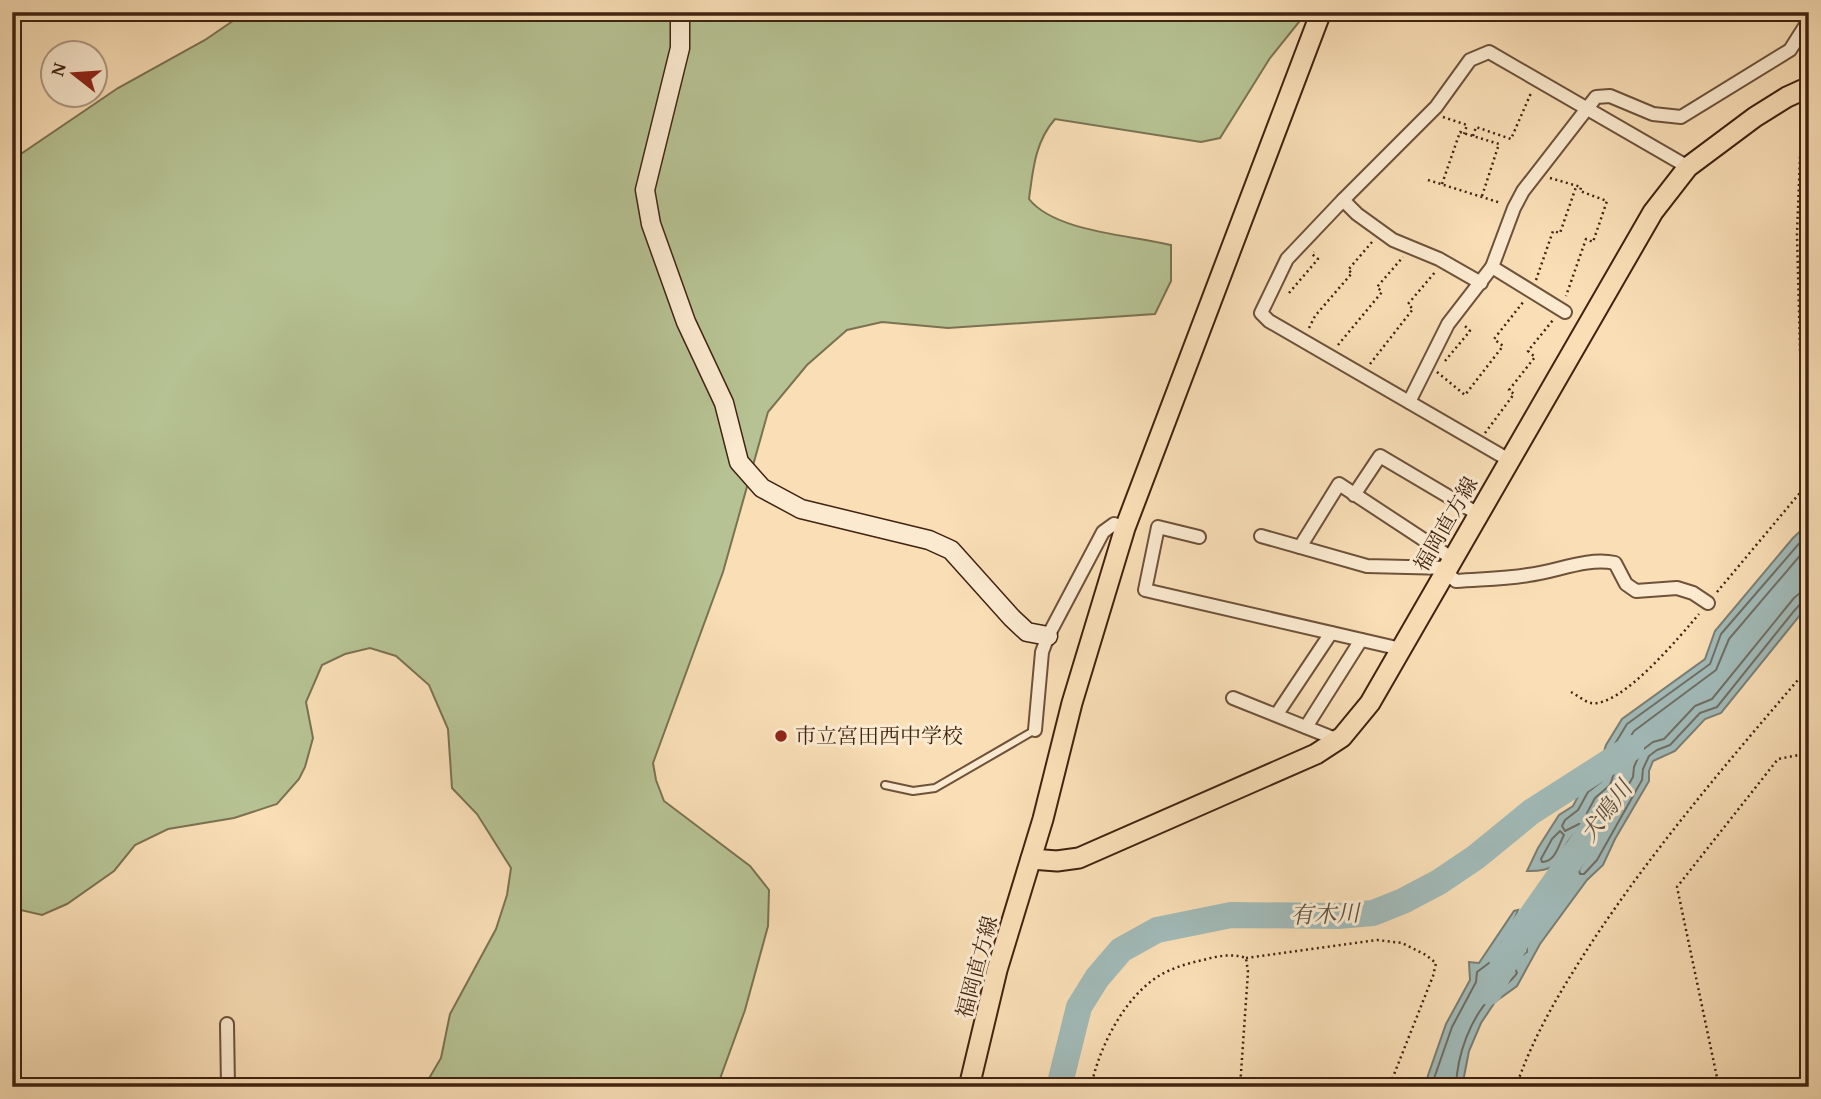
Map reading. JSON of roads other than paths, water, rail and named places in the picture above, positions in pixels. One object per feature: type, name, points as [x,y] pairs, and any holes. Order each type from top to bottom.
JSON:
[{"type":"main road","name":"福岡直方線","points":[[969,1087],[998,970],[1031,859],[1072,703],[1125,528],[1321,12]]},
{"type":"main road","name":"福岡直方線","points":[[1031,859],[1057,861],[1079,858],[1316,754],[1338,740],[1370,703],[1653,212],[1688,167],[1755,117],[1806,89]]},
{"type":"street","points":[[680,12],[680,48],[645,190],[652,224],[686,322],[724,403],[739,461],[762,488],[801,509],[929,540],[951,550],[1027,632],[1048,636]]},
{"type":"street","points":[[1409,402],[1448,324],[1492,267],[1514,208],[1537,173],[1596,97],[1610,96],[1653,114],[1681,117],[1790,50],[1809,20]]},
{"type":"street","points":[[1509,460],[1269,321],[1261,313],[1287,259],[1347,203],[1430,113],[1470,60],[1489,52],[1688,167]]},
{"type":"street","points":[[1347,203],[1393,240],[1443,262],[1480,283]]},
{"type":"street","points":[[1492,267],[1563,311]]},
{"type":"street","points":[[1354,495],[1380,456],[1478,514]]},
{"type":"street","points":[[1300,547],[1339,484],[1449,566],[1456,581],[1529,575],[1605,561],[1615,563],[1626,584],[1636,591],[1677,588],[1693,593],[1708,603]]},
{"type":"street","points":[[1035,730],[1042,652],[1048,636],[1103,532],[1114,524],[1125,528]]},
{"type":"street","points":[[1199,537],[1158,527],[1145,590],[1401,649]]},
{"type":"street","points":[[1261,536],[1367,566],[1449,566]]},
{"type":"street","points":[[1277,714],[1331,633]]},
{"type":"street","points":[[1306,727],[1361,640]]},
{"type":"street","points":[[1233,698],[1338,740]]},
{"type":"street","points":[[228,1024],[228,1087]]},
{"type":"lane","points":[[886,785],[913,791],[935,788],[1035,730]]},
{"type":"water","points":[[1809,523],[1809,604],[1721,713],[1705,719],[1675,751],[1653,761],[1649,781],[1603,865],[1587,880],[1540,944],[1517,986],[1495,1002],[1481,1023],[1469,1051],[1462,1087],[1424,1087],[1446,1024],[1470,980],[1469,962],[1479,963],[1514,911],[1518,910],[1509,933],[1502,942],[1498,960],[1514,961],[1527,952],[1527,940],[1545,907],[1592,835],[1578,831],[1566,845],[1556,864],[1550,868],[1527,871],[1559,815],[1573,806],[1583,787],[1596,777],[1606,745],[1622,719],[1705,659],[1715,631],[1793,538]]},
{"type":"waterway","name":"有木川","points":[[1059,1087],[1079,1007],[1097,978],[1121,950],[1157,930],[1231,915],[1338,916],[1373,913],[1439,882],[1476,857],[1531,812],[1631,748]]},
{"type":"waterway","name":"犬鳴川","points":[[1489,992],[1525,925],[1608,807]]},
{"type":"railway","points":[[12,1011],[15,1087]]},
{"type":"place","name":"市立宮田西中学校","points":[[781,736]]}]
